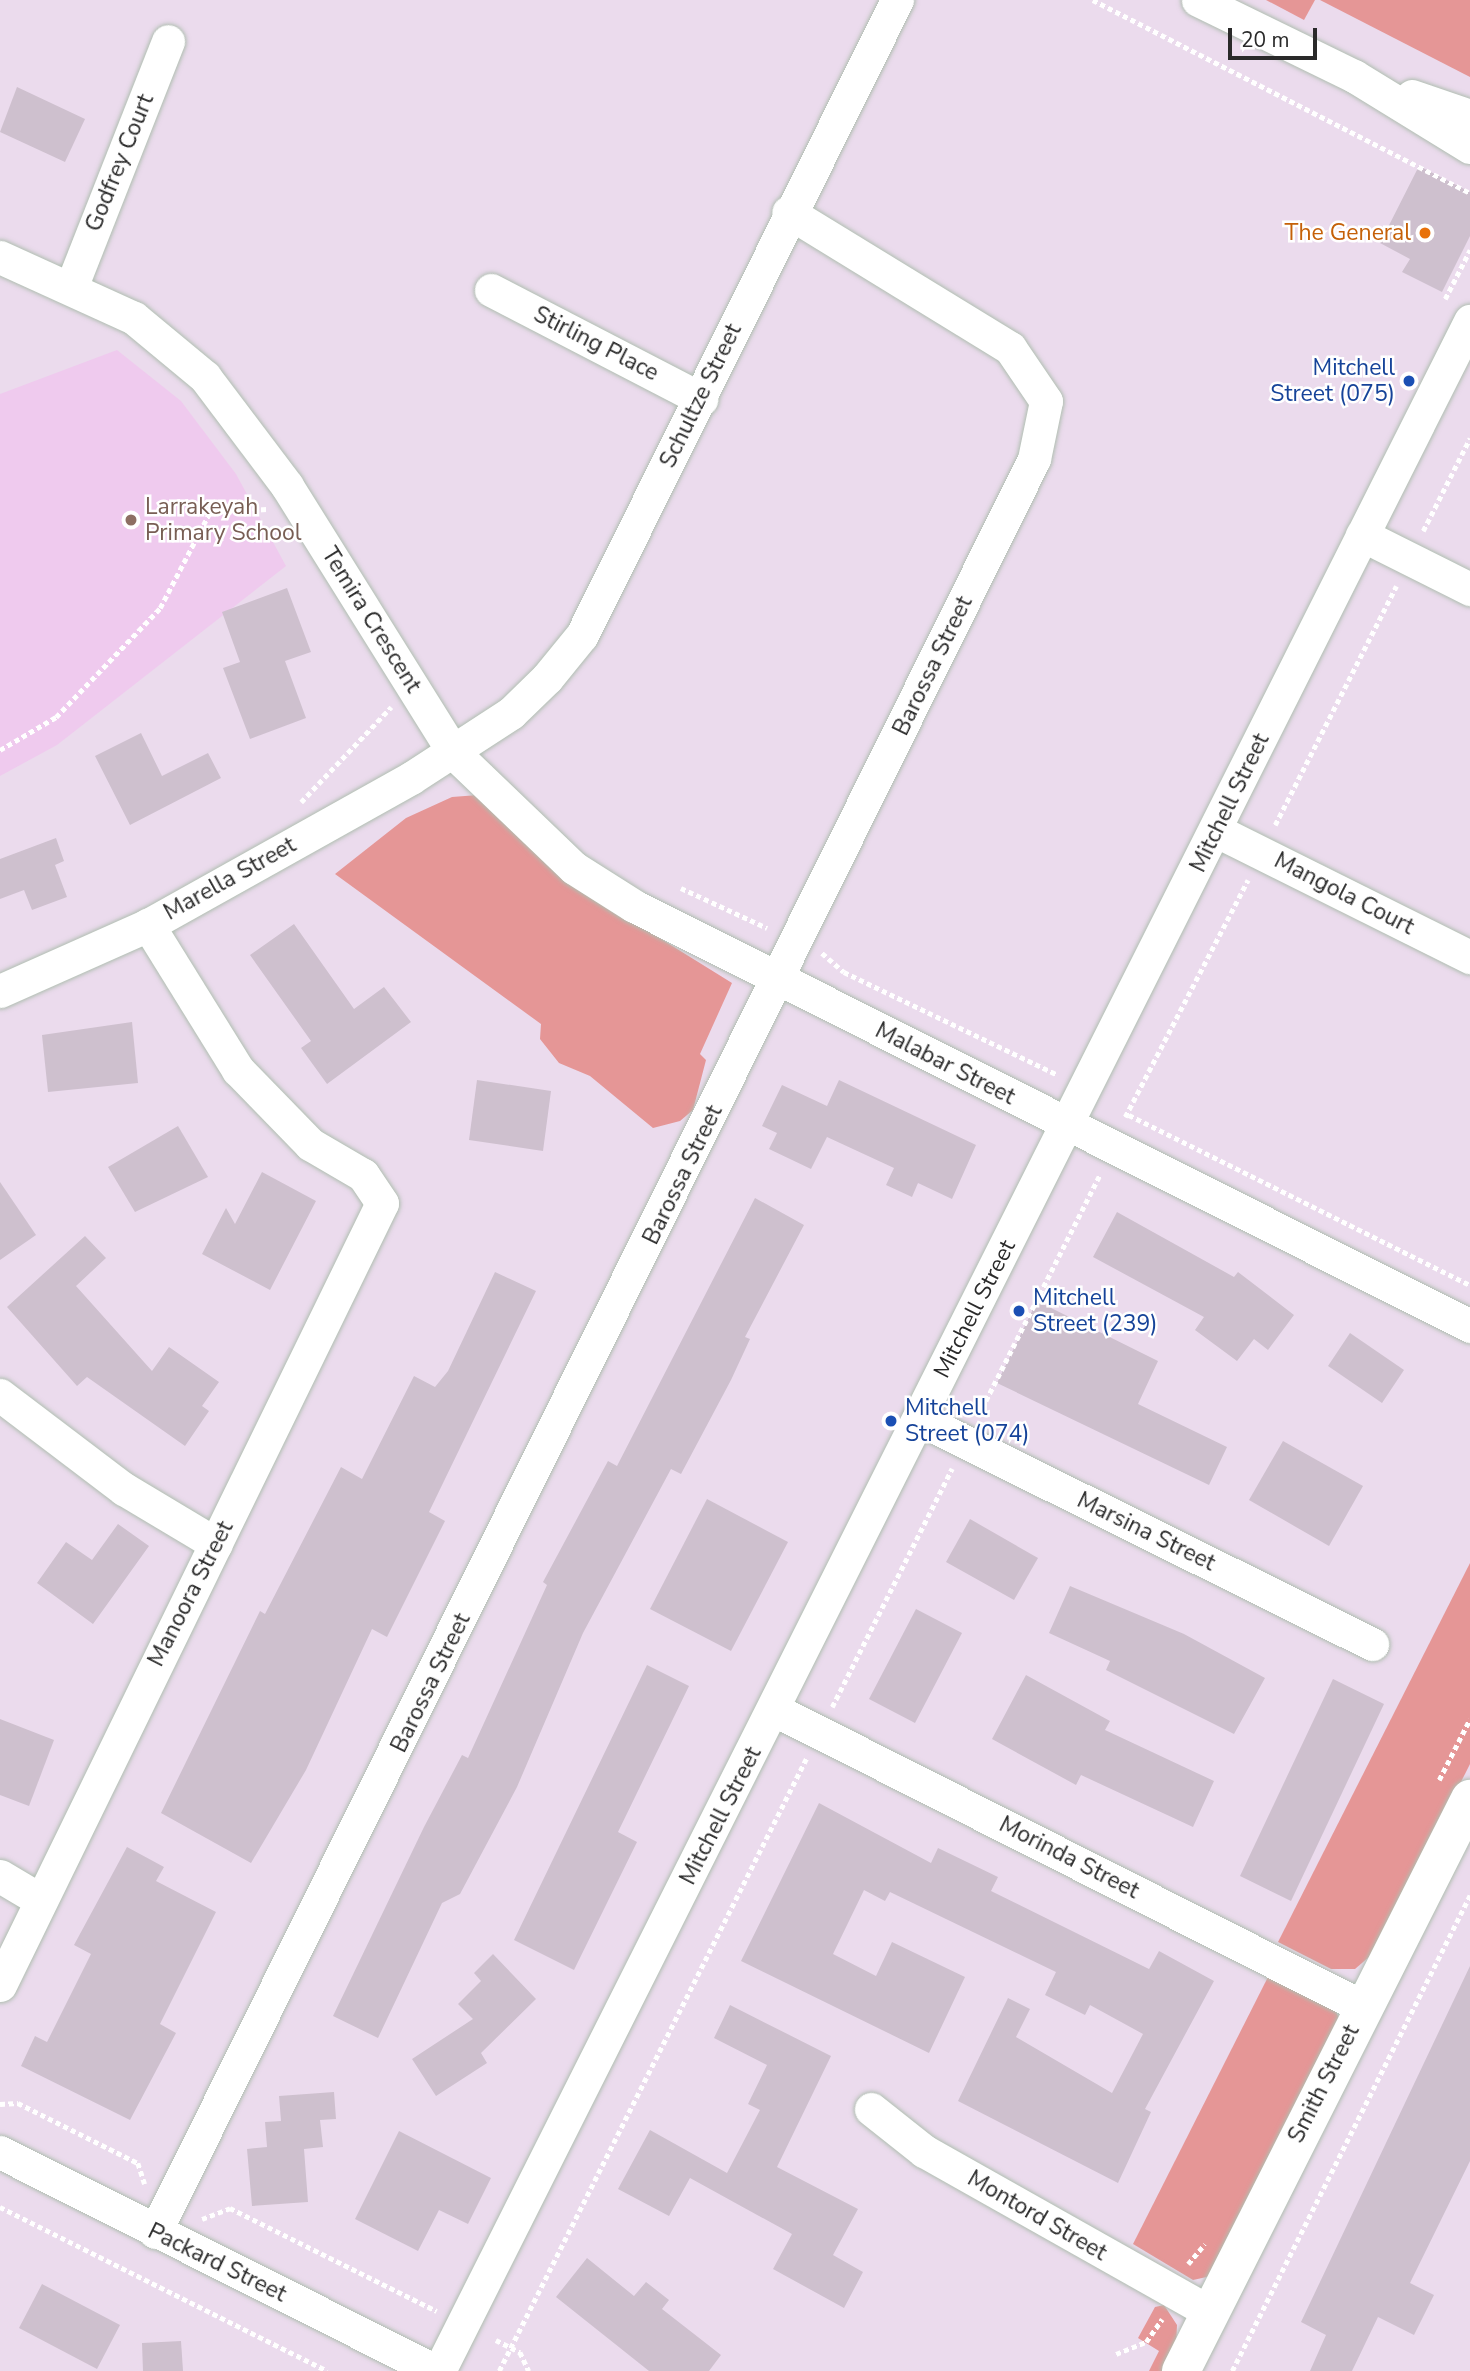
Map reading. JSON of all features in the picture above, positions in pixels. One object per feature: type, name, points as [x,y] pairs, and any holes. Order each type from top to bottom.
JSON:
[{"type":"street","name":"Schultze Street","points":[[454,752],[511,713],[582,635],[701,399],[788,212],[897,0]]},
{"type":"street","points":[[1198,0],[1354,76],[1470,147]]},
{"type":"street","name":"Godfrey Court","points":[[72,285],[168,41]]},
{"type":"street","points":[[1354,76],[1470,116]]},
{"type":"street","name":"Barossa Street","points":[[155,2232],[172,2204],[780,980],[1034,459],[1046,401],[1010,348],[788,212]]},
{"type":"street","name":"Temira Crescent","points":[[0,257],[72,285],[134,318],[205,377],[293,495],[454,752]]},
{"type":"street","name":"Stirling Place","points":[[491,290],[701,399]]},
{"type":"street","name":"Mitchell Street","points":[[437,2371],[775,1710],[1470,321]]},
{"type":"street","points":[[1362,535],[1470,589]]},
{"type":"street","name":"Malabar Street","points":[[454,752],[574,869],[780,980],[1470,1326]]},
{"type":"street","name":"Marella Street","points":[[0,991],[148,925],[454,752]]},
{"type":"street","name":"Mangola Court","points":[[1217,831],[1470,957]]},
{"type":"street","name":"Manoora Street","points":[[0,1985],[37,1898],[216,1544],[382,1203],[363,1175],[310,1144],[238,1070],[148,925]]},
{"type":"street","points":[[0,1395],[124,1489],[216,1544]]},
{"type":"street","name":"Marsina Street","points":[[919,1419],[1373,1644]]},
{"type":"street","name":"Morinda Street","points":[[775,1710],[1363,2007]]},
{"type":"street","name":"Smith Street","points":[[1181,2371],[1470,1799]]},
{"type":"street","points":[[0,1876],[37,1898]]},
{"type":"street","name":"Montord Street","points":[[870,2109],[924,2151],[1210,2312]]},
{"type":"street","name":"Packard Street","points":[[0,2152],[437,2371]]},
{"type":"path","points":[[1093,0],[1470,193]]},
{"type":"path","points":[[1420,537],[1470,438]]},
{"type":"path","points":[[0,750],[56,718],[160,608],[210,512],[266,509],[293,495]]},
{"type":"path","points":[[1272,832],[1402,574]]},
{"type":"path","points":[[296,807],[380,714],[415,691]]},
{"type":"path","points":[[1253,869],[1129,1115],[1470,1285]]},
{"type":"path","points":[[681,888],[774,930]]},
{"type":"path","points":[[818,951],[844,972],[1058,1073],[1060,1083]]},
{"type":"path","points":[[975,1423],[1100,1167]]},
{"type":"path","points":[[825,1722],[956,1460]]},
{"type":"path","points":[[499,2371],[812,1747]]},
{"type":"path","points":[[1231,2371],[1470,1895]]},
{"type":"path","points":[[0,2104],[18,2103],[138,2163],[146,2186],[201,2219],[230,2208],[438,2312]]},
{"type":"path","points":[[0,2207],[327,2371]]},
{"type":"path","points":[[496,2340],[520,2352],[530,2371]]},
{"type":"shaded area","points":[[1266,0],[1315,0],[1304,20]]},
{"type":"shaded area","points":[[1320,0],[1470,0],[1470,77]]},
{"type":"shaded area","name":"Larrakeyah Primary School","points":[[117,350],[181,401],[236,474],[286,566],[57,745],[0,776],[0,394]]},
{"type":"shaded area","points":[[478,795],[563,878],[732,983],[700,1054],[706,1060],[693,1110],[680,1121],[653,1128],[590,1076],[559,1063],[540,1039],[541,1024],[335,874],[406,818],[452,797]]},
{"type":"shaded area","points":[[1470,1563],[1470,1764],[1376,1951],[1355,1969],[1331,1969],[1278,1942]]},
{"type":"shaded area","points":[[1268,1977],[1333,2006],[1340,2020],[1211,2276],[1193,2280],[1133,2244]]},
{"type":"shaded area","points":[[1164,2305],[1177,2325],[1176,2348],[1165,2371],[1149,2371],[1159,2351],[1138,2338],[1155,2307]]},
{"type":"building","points":[[17,87],[85,119],[65,162],[0,132]]},
{"type":"building","name":"The General","points":[[1419,166],[1470,192],[1470,236],[1442,292],[1402,272],[1410,259],[1380,243]]},
{"type":"building","points":[[287,588],[311,652],[285,661],[306,718],[250,739],[223,668],[240,662],[222,612]]},
{"type":"building","points":[[141,733],[162,776],[208,753],[221,778],[130,825],[95,756]]},
{"type":"building","points":[[56,838],[64,861],[55,865],[67,897],[32,910],[24,890],[0,899],[0,859]]},
{"type":"building","points":[[294,924],[354,1009],[384,987],[411,1022],[327,1084],[301,1048],[311,1041],[250,955]]},
{"type":"building","points":[[132,1022],[138,1083],[48,1092],[42,1035]]},
{"type":"building","points":[[477,1080],[551,1091],[543,1151],[469,1140]]},
{"type":"building","points":[[839,1080],[976,1145],[952,1199],[918,1183],[912,1197],[886,1185],[894,1168],[827,1137],[811,1169],[769,1149],[777,1133],[762,1126],[782,1085],[827,1106]]},
{"type":"building","points":[[178,1126],[208,1177],[135,1212],[108,1167]]},
{"type":"building","points":[[262,1172],[316,1201],[270,1290],[202,1254],[226,1208],[235,1224]]},
{"type":"building","points":[[0,1182],[36,1235],[0,1260]]},
{"type":"building","points":[[755,1198],[804,1225],[745,1337],[750,1339],[731,1380],[681,1474],[671,1469],[583,1633],[517,1787],[460,1894],[442,1903],[378,2038],[333,2016],[424,1827],[462,1755],[468,1758],[547,1585],[543,1582],[608,1461],[617,1466]]},
{"type":"building","points":[[1117,1212],[1234,1277],[1238,1272],[1294,1315],[1268,1350],[1254,1339],[1237,1361],[1195,1330],[1204,1317],[1093,1257]]},
{"type":"building","points":[[85,1236],[106,1258],[76,1286],[152,1371],[169,1347],[219,1382],[202,1406],[209,1411],[185,1446],[87,1377],[77,1386],[7,1307]]},
{"type":"building","points":[[495,1272],[536,1291],[429,1512],[445,1521],[387,1637],[372,1629],[306,1770],[251,1863],[161,1813],[260,1611],[265,1614],[341,1467],[362,1479],[414,1376],[435,1387],[448,1371]]},
{"type":"building","points":[[1037,1301],[1158,1361],[1138,1404],[1227,1447],[1209,1485],[997,1383]]},
{"type":"building","points":[[1350,1333],[1404,1370],[1382,1403],[1328,1366]]},
{"type":"building","points":[[1283,1441],[1363,1486],[1329,1546],[1249,1500]]},
{"type":"building","points":[[707,1499],[788,1542],[731,1651],[650,1609]]},
{"type":"building","points":[[970,1519],[1038,1558],[1014,1600],[946,1562]]},
{"type":"building","points":[[118,1524],[149,1546],[93,1624],[37,1583],[66,1542],[92,1560]]},
{"type":"building","points":[[1070,1586],[1184,1634],[1265,1678],[1234,1734],[1106,1670],[1110,1661],[1049,1633]]},
{"type":"building","points":[[916,1609],[962,1633],[915,1723],[869,1699]]},
{"type":"building","points":[[647,1665],[689,1686],[618,1832],[637,1842],[574,1970],[514,1940]]},
{"type":"building","points":[[1026,1675],[1110,1721],[1105,1730],[1214,1781],[1193,1827],[1081,1775],[1076,1785],[992,1739]]},
{"type":"building","points":[[1333,1679],[1384,1704],[1291,1901],[1240,1876]]},
{"type":"building","points":[[0,1719],[54,1740],[29,1806],[0,1795]]},
{"type":"building","points":[[819,1803],[931,1863],[938,1848],[998,1877],[991,1891],[1149,1969],[1159,1951],[1214,1981],[1145,2109],[1151,2112],[1118,2183],[958,2101],[1008,1998],[1030,2009],[1016,2037],[1112,2093],[1143,2034],[1090,2005],[1085,2015],[1045,1995],[1056,1972],[890,1892],[885,1901],[864,1890],[833,1954],[876,1976],[892,1942],[965,1977],[929,2053],[741,1961]]},
{"type":"building","points":[[127,1847],[164,1867],[156,1881],[216,1912],[160,2024],[176,2033],[130,2120],[21,2066],[35,2036],[47,2042],[91,1954],[74,1945]]},
{"type":"building","points":[[493,1954],[536,1999],[481,2053],[487,2063],[436,2096],[412,2059],[473,2019],[458,2004],[481,1981],[474,1973]]},
{"type":"building","points":[[1470,1966],[1470,2161],[1410,2283],[1434,2295],[1414,2335],[1378,2317],[1352,2371],[1310,2371],[1326,2335],[1301,2322]]},
{"type":"building","points":[[730,2005],[831,2056],[777,2167],[858,2209],[833,2255],[863,2272],[844,2308],[773,2269],[792,2234],[690,2178],[669,2216],[618,2189],[650,2130],[727,2173],[760,2110],[748,2104],[767,2065],[714,2038]]},
{"type":"building","points":[[334,2092],[336,2119],[320,2120],[323,2147],[304,2149],[308,2202],[252,2206],[247,2149],[267,2147],[265,2122],[281,2121],[279,2096]]},
{"type":"building","points":[[399,2131],[491,2178],[468,2224],[439,2210],[418,2251],[355,2219]]},
{"type":"building","points":[[587,2258],[634,2296],[646,2282],[669,2300],[662,2309],[721,2355],[709,2371],[649,2371],[556,2297]]},
{"type":"building","points":[[42,2284],[120,2325],[97,2369],[19,2328]]},
{"type":"building","points":[[181,2341],[183,2371],[143,2371],[142,2343]]},
{"type":"place","name":"The General","points":[[1425,233]]},
{"type":"place","name":"Mitchell Street (075)","points":[[1409,381]]},
{"type":"place","name":"Larrakeyah Primary School","points":[[131,520]]},
{"type":"place","name":"Mitchell Street (239)","points":[[1019,1311]]},
{"type":"place","name":"Mitchell Street (074)","points":[[891,1421]]}]
